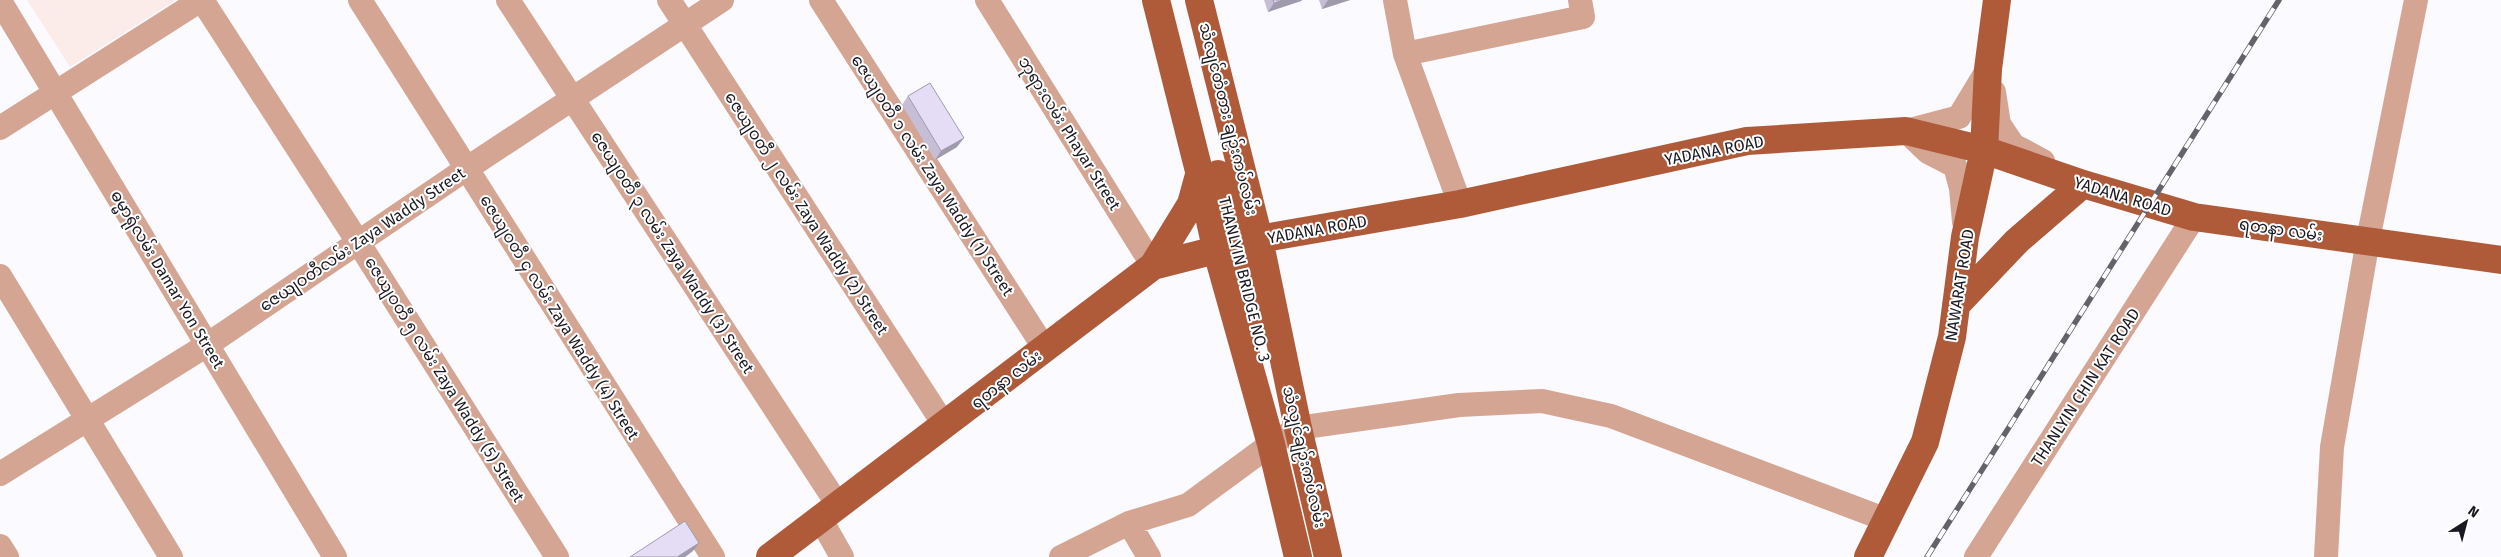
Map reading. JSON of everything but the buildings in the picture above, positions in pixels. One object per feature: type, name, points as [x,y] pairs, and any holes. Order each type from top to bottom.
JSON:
[{"type":"main road","points":[[1156,0],[1200,171],[1216,248]]},
{"type":"main road","name":"THANLYIN BRIDGE NO. 3","points":[[1175,0],[1314,557]]},
{"type":"main road","name":"သံလျင်တံတား ချဉ်းကပ်လမ်း","points":[[1199,0],[1259,238]]},
{"type":"main road","name":"NAWARAT ROAD","points":[[1868,557],[1924,442],[1952,337],[1965,237],[1984,150],[1988,69],[1997,0]]},
{"type":"main road","name":"YADANA ROAD","points":[[1259,238],[1460,204],[1747,141],[1906,131],[1984,150],[2083,184],[2194,217]]},
{"type":"main road","points":[[1153,266],[1191,204],[1200,171]]},
{"type":"main road","points":[[1956,305],[2017,242],[2083,184]]},
{"type":"main road","name":"ရတနာ လမ်း","points":[[2194,217],[2368,240]]},
{"type":"main road","name":"ရတနာ လမ်း","points":[[770,557],[945,426],[1153,266],[1259,238]]},
{"type":"main road","name":"သံလျှင်ချဉ်းကပ်လမ်း","points":[[1259,238],[1298,428],[1328,557]]},
{"type":"main road","points":[[2368,240],[2501,260]]},
{"type":"main road","name":"သံလျှင်ချဉ်းကပ်လမ်း","points":[[1216,248],[1271,444],[1298,557]]},
{"type":"street","points":[[0,128],[201,0]]},
{"type":"street","name":"ဇေယျဝတီ ၅ လမ်း Zaya Waddy (5) Street","points":[[201,0],[358,242],[557,557]]},
{"type":"street","name":"ဇေယျဝတီ ၄ လမ်း Zaya Waddy (4) Street","points":[[360,0],[712,557]]},
{"type":"street","name":"ဇေယျဝတီ ၃ လမ်း Zaya Waddy (3) Street","points":[[508,0],[573,99],[829,512],[842,557]]},
{"type":"street","name":"ဇေယျဝတီ ၂ လမ်း Zaya Waddy (2) Street","points":[[669,0],[945,426]]},
{"type":"street","name":"ဇေယျဝတီလမ်း Zaya Waddy Street","points":[[0,474],[207,345],[466,169],[722,0]]},
{"type":"street","name":"ဇေယျဝတီ ၁ လမ်း Zaya Waddy (1) Street","points":[[821,0],[1045,349]]},
{"type":"street","points":[[1395,0],[1404,54],[1460,204]]},
{"type":"street","points":[[1404,54],[1582,17],[1580,0]]},
{"type":"street","points":[[2326,557],[2332,447],[2368,240],[2416,0]]},
{"type":"street","name":"ဓမ္မာရုံလမ်း Damar Yon Street","points":[[0,1],[335,557]]},
{"type":"street","name":"ဘုရားလမ်း Phayar Street","points":[[991,1],[1153,266]]},
{"type":"street","points":[[1906,131],[1959,118],[1988,69]]},
{"type":"street","points":[[1988,69],[1996,100],[1998,124],[2013,145],[2083,184]]},
{"type":"street","points":[[1906,131],[1928,152],[1955,166],[1961,188],[1965,237]]},
{"type":"street","name":"THANLYIN CHIN KAT ROAD","points":[[1976,557],[2194,217]]},
{"type":"street","points":[[0,276],[170,557]]},
{"type":"street","points":[[1061,557],[1129,524],[1188,504],[1271,444],[1298,428],[1459,405],[1542,401],[1611,416],[1887,520]]},
{"type":"street","points":[[1129,524],[1149,557]]},
{"type":"street","points":[[0,546],[7,557]]},
{"type":"shaded area","points":[[27,0],[176,0],[70,67]]},
{"type":"railway","points":[[1927,557],[2279,0]]}]
